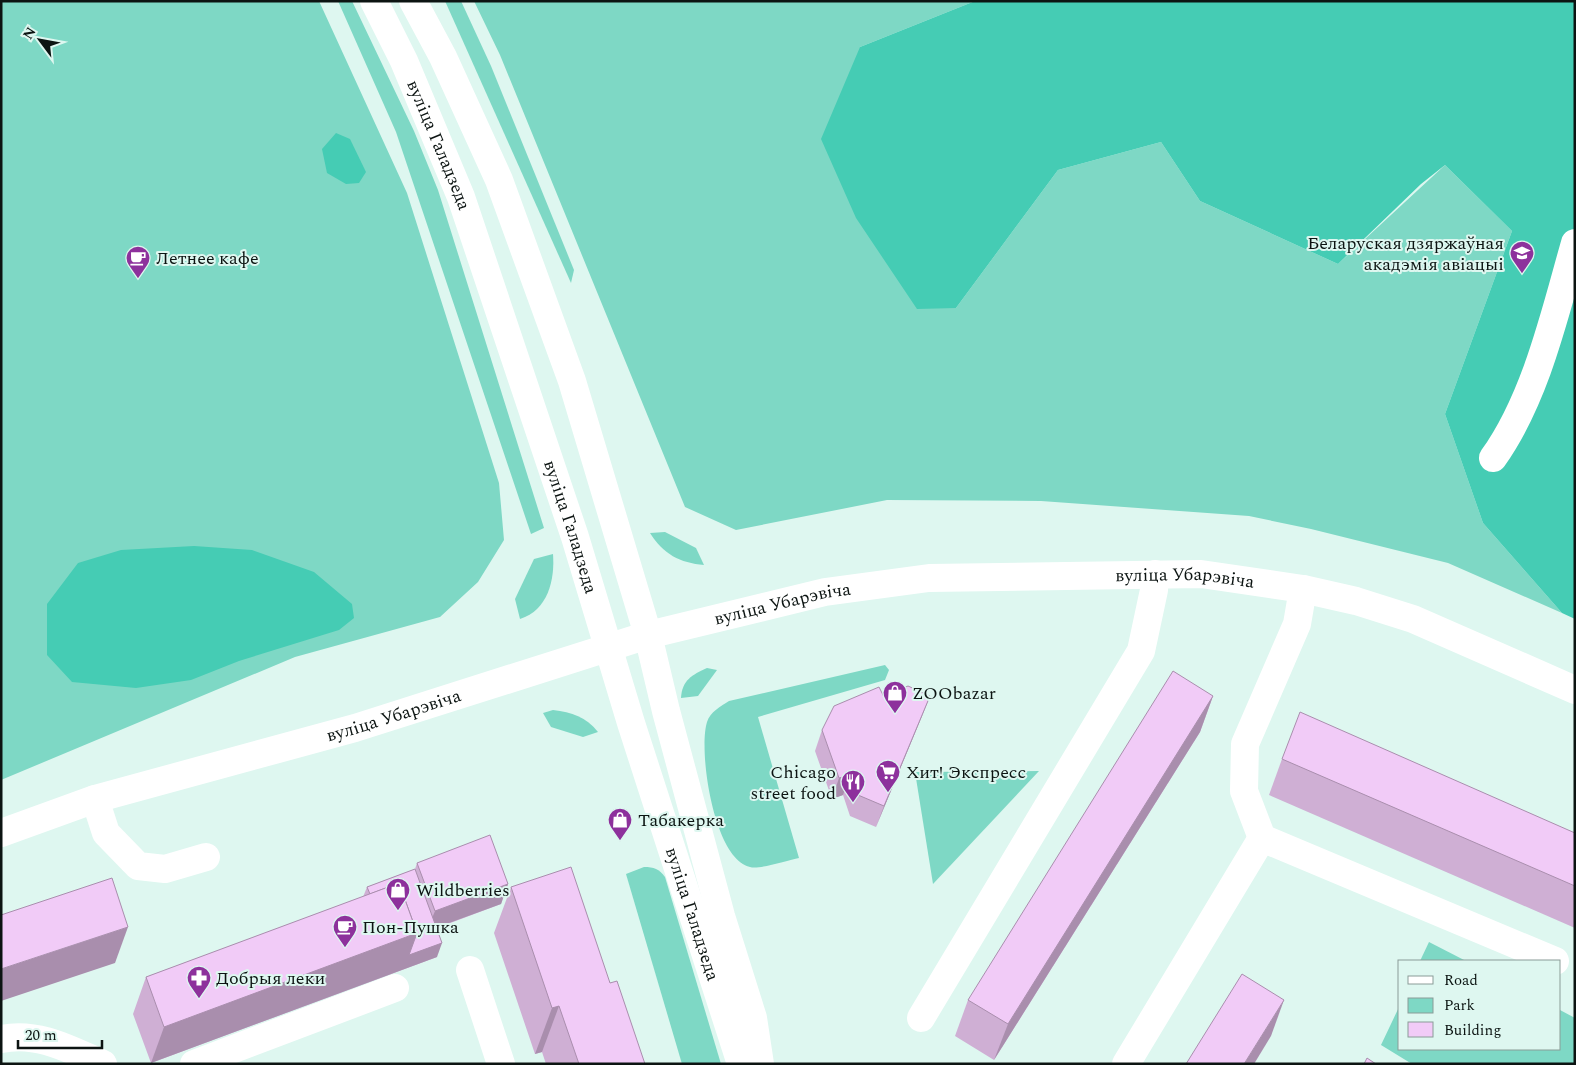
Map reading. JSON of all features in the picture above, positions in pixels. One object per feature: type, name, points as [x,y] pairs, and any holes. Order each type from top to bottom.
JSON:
[{"type":"main road","name":"вуліца Галадзеда","points":[[374,1],[404,61],[461,197],[572,527],[631,724],[741,1064]]},
{"type":"main road","name":"вуліца Галадзеда","points":[[413,1],[443,58],[499,180],[572,381],[648,635],[666,711],[721,916],[753,1018],[760,1064]]},
{"type":"main road","points":[[1493,458],[1510,434],[1548,339],[1575,243]]},
{"type":"main road","points":[[921,1018],[1140,651],[1154,590],[1155,574]]},
{"type":"main road","name":"вуліца Убарэвіча","points":[[1,833],[95,799],[355,728],[648,635],[825,592],[929,578],[1201,574],[1302,588],[1356,601],[1413,619],[1575,690]]},
{"type":"main road","points":[[1302,588],[1297,624],[1245,744],[1244,791],[1262,838],[1553,960]]},
{"type":"main road","points":[[95,799],[106,833],[138,866],[165,869],[206,857]]},
{"type":"main road","points":[[1126,1064],[1262,838]]},
{"type":"main road","points":[[1561,963],[1575,970]]},
{"type":"main road","points":[[470,970],[501,1064]]},
{"type":"main road","points":[[194,1064],[395,988]]},
{"type":"main road","points":[[1,1039],[10,1037],[47,1040],[103,1064]]},
{"type":"green space","points":[[1,1],[319,1],[407,193],[499,483],[504,540],[478,582],[440,617],[295,657],[1,780]]},
{"type":"green space","points":[[338,1],[352,1],[414,131],[438,190],[544,528],[531,534],[396,132]]},
{"type":"green space","points":[[445,1],[461,1],[491,66],[574,270],[571,283]]},
{"type":"green space","points":[[474,1],[975,1],[860,47],[956,308],[1058,170],[1161,142],[1200,201],[1338,264],[1445,165],[1512,231],[1445,414],[1483,523],[1562,613],[1448,563],[1311,529],[1249,516],[1041,501],[887,500],[736,530],[685,507],[500,55]]},
{"type":"green space","points":[[975,1],[1575,1],[1575,619],[1562,613],[1483,523],[1445,414],[1512,231],[1445,165],[1421,184],[1338,264],[1200,201],[1161,142],[1058,170],[956,308],[917,309],[856,218],[821,139],[860,47]]},
{"type":"green space","points":[[336,133],[350,139],[366,172],[359,183],[346,184],[327,173],[322,149]]},
{"type":"green space","points":[[665,532],[696,548],[704,565],[680,560],[666,552],[650,533]]},
{"type":"green space","points":[[194,546],[252,550],[314,572],[352,604],[354,618],[339,630],[239,661],[191,680],[136,688],[72,682],[47,655],[47,604],[78,563],[121,550]]},
{"type":"green space","points":[[553,554],[553,574],[548,593],[537,609],[530,615],[520,619],[515,599],[534,559]]},
{"type":"green space","points":[[885,665],[889,670],[885,680],[758,717],[799,858],[754,868],[737,860],[718,826],[707,779],[705,737],[707,722],[711,715],[729,701]]},
{"type":"green space","points":[[707,668],[717,670],[698,696],[681,698],[686,682]]},
{"type":"green space","points":[[553,710],[578,716],[598,732],[583,737],[551,727],[543,713]]},
{"type":"green space","points":[[1039,771],[933,884],[915,772]]},
{"type":"green space","points":[[644,867],[656,869],[665,877],[721,1064],[682,1064],[626,874]]},
{"type":"green space","points":[[1429,942],[1464,960],[1420,960]]},
{"type":"green space","points":[[1398,1009],[1398,1050],[1561,1050],[1561,1011],[1575,1018],[1575,1064],[1412,1064],[1381,1045]]},
{"type":"building","points":[[1173,671],[1213,696],[1008,1024],[968,1000]]},
{"type":"building","points":[[908,686],[930,696],[884,806],[858,795],[850,775],[839,778],[822,730],[834,706],[879,687],[884,697]]},
{"type":"building","points":[[1300,712],[1575,833],[1575,886],[1282,759]]},
{"type":"building","points":[[490,835],[508,884],[435,911],[417,863]]},
{"type":"building","points":[[571,867],[610,983],[617,981],[645,1064],[579,1064],[559,1006],[552,1008],[511,887]]},
{"type":"building","points":[[415,869],[442,943],[409,955],[417,933],[399,883],[370,894],[367,887]]},
{"type":"building","points":[[112,878],[128,927],[1,969],[1,915]]},
{"type":"building","points":[[399,883],[417,933],[164,1027],[146,977]]},
{"type":"building","points":[[1242,974],[1284,1000],[1244,1064],[1186,1064]]},
{"type":"building","points":[[1367,1058],[1376,1064],[1364,1064]]},
{"type":"place","name":"Беларуская дзяржаўная акадэмія авіацыі","points":[[1522,274]]},
{"type":"place","name":"Летнее кафе","points":[[138,279]]},
{"type":"place","name":"ZOObazar","points":[[895,714]]},
{"type":"place","name":"Хит! Экспресс","points":[[888,793]]},
{"type":"place","name":"Chicago street food","points":[[853,803]]},
{"type":"place","name":"Табакерка","points":[[620,841]]},
{"type":"place","name":"Wildberries","points":[[398,911]]},
{"type":"place","name":"Пон-Пушка","points":[[345,948]]},
{"type":"place","name":"Добрыя леки","points":[[199,999]]}]
